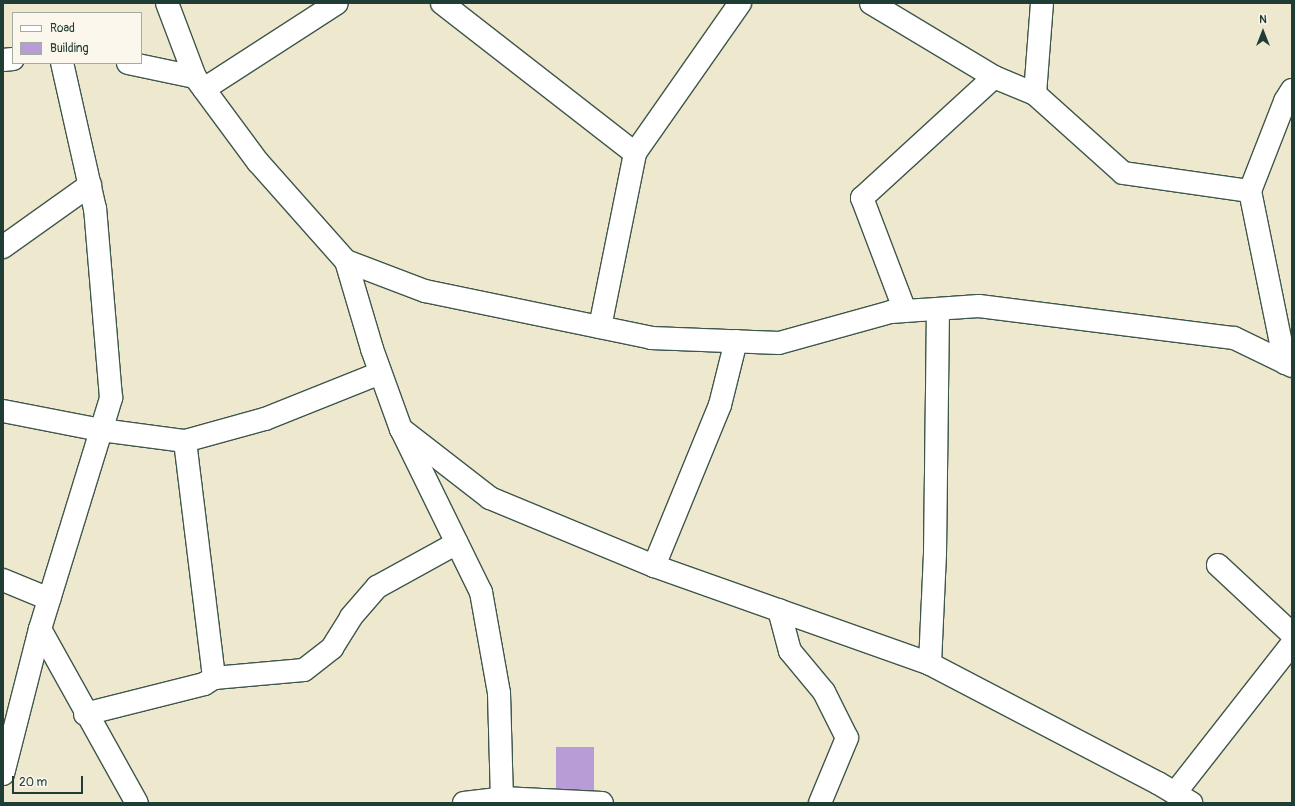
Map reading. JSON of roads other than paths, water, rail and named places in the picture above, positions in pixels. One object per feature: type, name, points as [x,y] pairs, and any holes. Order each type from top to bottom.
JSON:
[{"type":"street","points":[[167,3],[199,83],[258,162],[346,261],[380,373],[401,429],[481,592],[499,693],[502,801]]},
{"type":"street","points":[[132,64],[199,83],[337,3]]},
{"type":"street","points":[[442,3],[634,153]]},
{"type":"street","points":[[600,327],[634,153],[740,3]]},
{"type":"street","points":[[871,3],[994,77],[1035,94],[1123,173],[1250,191]]},
{"type":"street","points":[[1035,94],[1042,3]]},
{"type":"street","points":[[3,774],[40,629],[111,398],[95,209],[62,64]]},
{"type":"street","points":[[905,311],[862,198],[994,77]]},
{"type":"street","points":[[1289,364],[1250,191],[1285,101],[1292,90]]},
{"type":"street","points":[[3,247],[90,185]]},
{"type":"street","points":[[346,261],[425,291],[651,338],[779,343],[891,312],[979,306],[1234,338],[1289,364]]},
{"type":"street","points":[[930,664],[935,554],[938,309]]},
{"type":"street","points":[[654,566],[720,405],[736,341]]},
{"type":"street","points":[[3,411],[101,430],[185,441],[265,419],[380,373]]},
{"type":"street","points":[[401,429],[490,498],[654,566],[930,664],[1183,798],[1292,644]]},
{"type":"street","points":[[185,441],[214,678]]},
{"type":"street","points":[[85,714],[204,684],[214,678],[304,670],[332,648],[350,617],[378,587],[457,543]]},
{"type":"street","points":[[1218,565],[1292,634]]},
{"type":"street","points":[[3,580],[49,600]]},
{"type":"street","points":[[779,610],[790,651],[824,692],[848,738],[820,803]]},
{"type":"street","points":[[40,629],[85,714],[137,803]]},
{"type":"street","points":[[464,803],[502,801],[602,803]]}]
